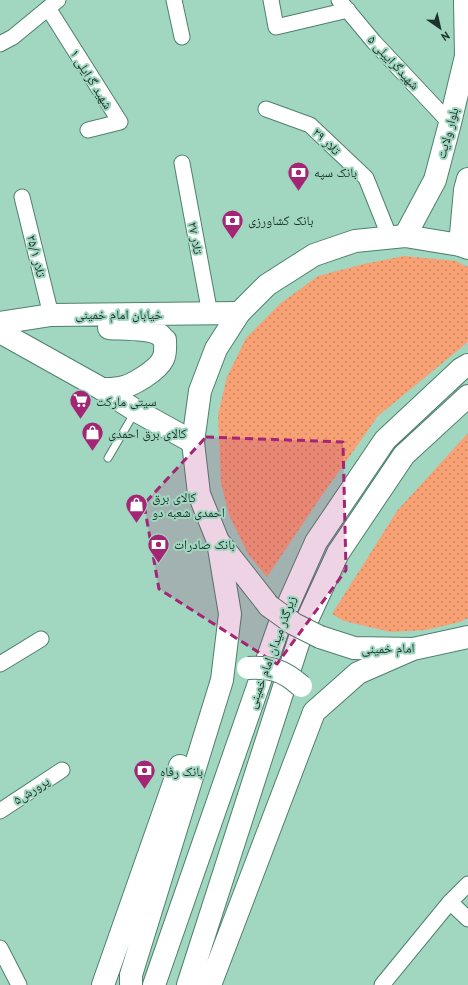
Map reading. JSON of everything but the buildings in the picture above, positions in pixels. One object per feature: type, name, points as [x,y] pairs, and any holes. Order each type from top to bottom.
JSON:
[{"type":"main road","name":"بلوار ولایت","points":[[397,237],[435,180],[466,56],[465,0]]},
{"type":"main road","points":[[131,985],[130,975],[222,680],[230,614],[218,541],[199,494],[193,442],[200,391],[216,349],[239,313],[267,285],[314,255],[356,241],[397,237],[464,247],[465,190],[468,179]]},
{"type":"main road","name":"خیابان امام خمینی","points":[[0,323],[53,315],[239,313]]},
{"type":"main road","points":[[53,315],[70,324],[83,327],[144,330],[154,332],[165,340],[163,359],[141,380],[120,388],[102,389]]},
{"type":"main road","points":[[0,332],[193,442]]},
{"type":"main road","name":"زیرگذر میدان امام خمینی","points":[[154,985],[280,623],[316,542],[385,440],[468,365]]},
{"type":"main road","name":"زیرگذر میدان امام خمینی","points":[[188,985],[302,631],[338,553],[404,455],[468,396]]},
{"type":"main road","name":"امام خمینی","points":[[218,541],[269,606],[294,624],[320,637],[354,648],[412,649],[468,637]]},
{"type":"main road","points":[[210,985],[314,712],[358,673],[412,649]]},
{"type":"main road","points":[[222,680],[234,672],[248,668],[263,667],[277,670],[290,676],[301,686],[309,698],[314,712]]},
{"type":"main road","points":[[103,985],[180,766],[203,740]]},
{"type":"street","points":[[174,0],[182,37]]},
{"type":"street","points":[[271,0],[276,27],[344,5]]},
{"type":"street","points":[[0,44],[13,37],[53,4]]},
{"type":"street","name":"شهید گرایلی ۱","points":[[53,4],[120,122],[88,130]]},
{"type":"street","name":"شهیدگراییلی ۵","points":[[344,5],[374,42],[450,123]]},
{"type":"street","name":"تلار ۲۹","points":[[266,109],[310,125],[366,178],[397,237]]},
{"type":"street","name":"تلار ۲۷","points":[[182,163],[210,314]]},
{"type":"street","name":"تلار ۲۵/۱","points":[[22,197],[53,315]]},
{"type":"street","points":[[0,664],[41,639]]},
{"type":"street","name":"پرورش۵","points":[[0,811],[62,770]]},
{"type":"street","points":[[382,985],[450,902],[468,884]]},
{"type":"street","points":[[450,902],[468,919]]},
{"type":"street","points":[[0,948],[19,985]]},
{"type":"lane","points":[[108,458],[135,410]]},
{"type":"highlighted area","points":[[206,437],[343,442],[346,570],[277,664],[159,589],[144,504]]},
{"type":"shaded area","points":[[404,256],[456,261],[468,267],[468,342],[378,416],[267,577],[248,554],[229,515],[221,483],[218,415],[227,377],[246,338],[281,303],[318,276],[364,264]]},
{"type":"shaded area","points":[[468,433],[468,618],[460,622],[426,630],[391,632],[344,621],[332,614],[397,511]]},
{"type":"place","name":"بانک سپه","points":[[299,192]]},
{"type":"place","name":"بانک کشاورزی","points":[[232,240]]},
{"type":"place","name":"سیتی مارکت","points":[[80,420]]},
{"type":"place","name":"کالای برق احمدی","points":[[92,452]]},
{"type":"place","name":"کالای برق احمدی شعبه دو","points":[[136,524]]},
{"type":"place","name":"بانک صادرات","points":[[159,564]]},
{"type":"place","name":"بانک رفاه","points":[[145,790]]}]
